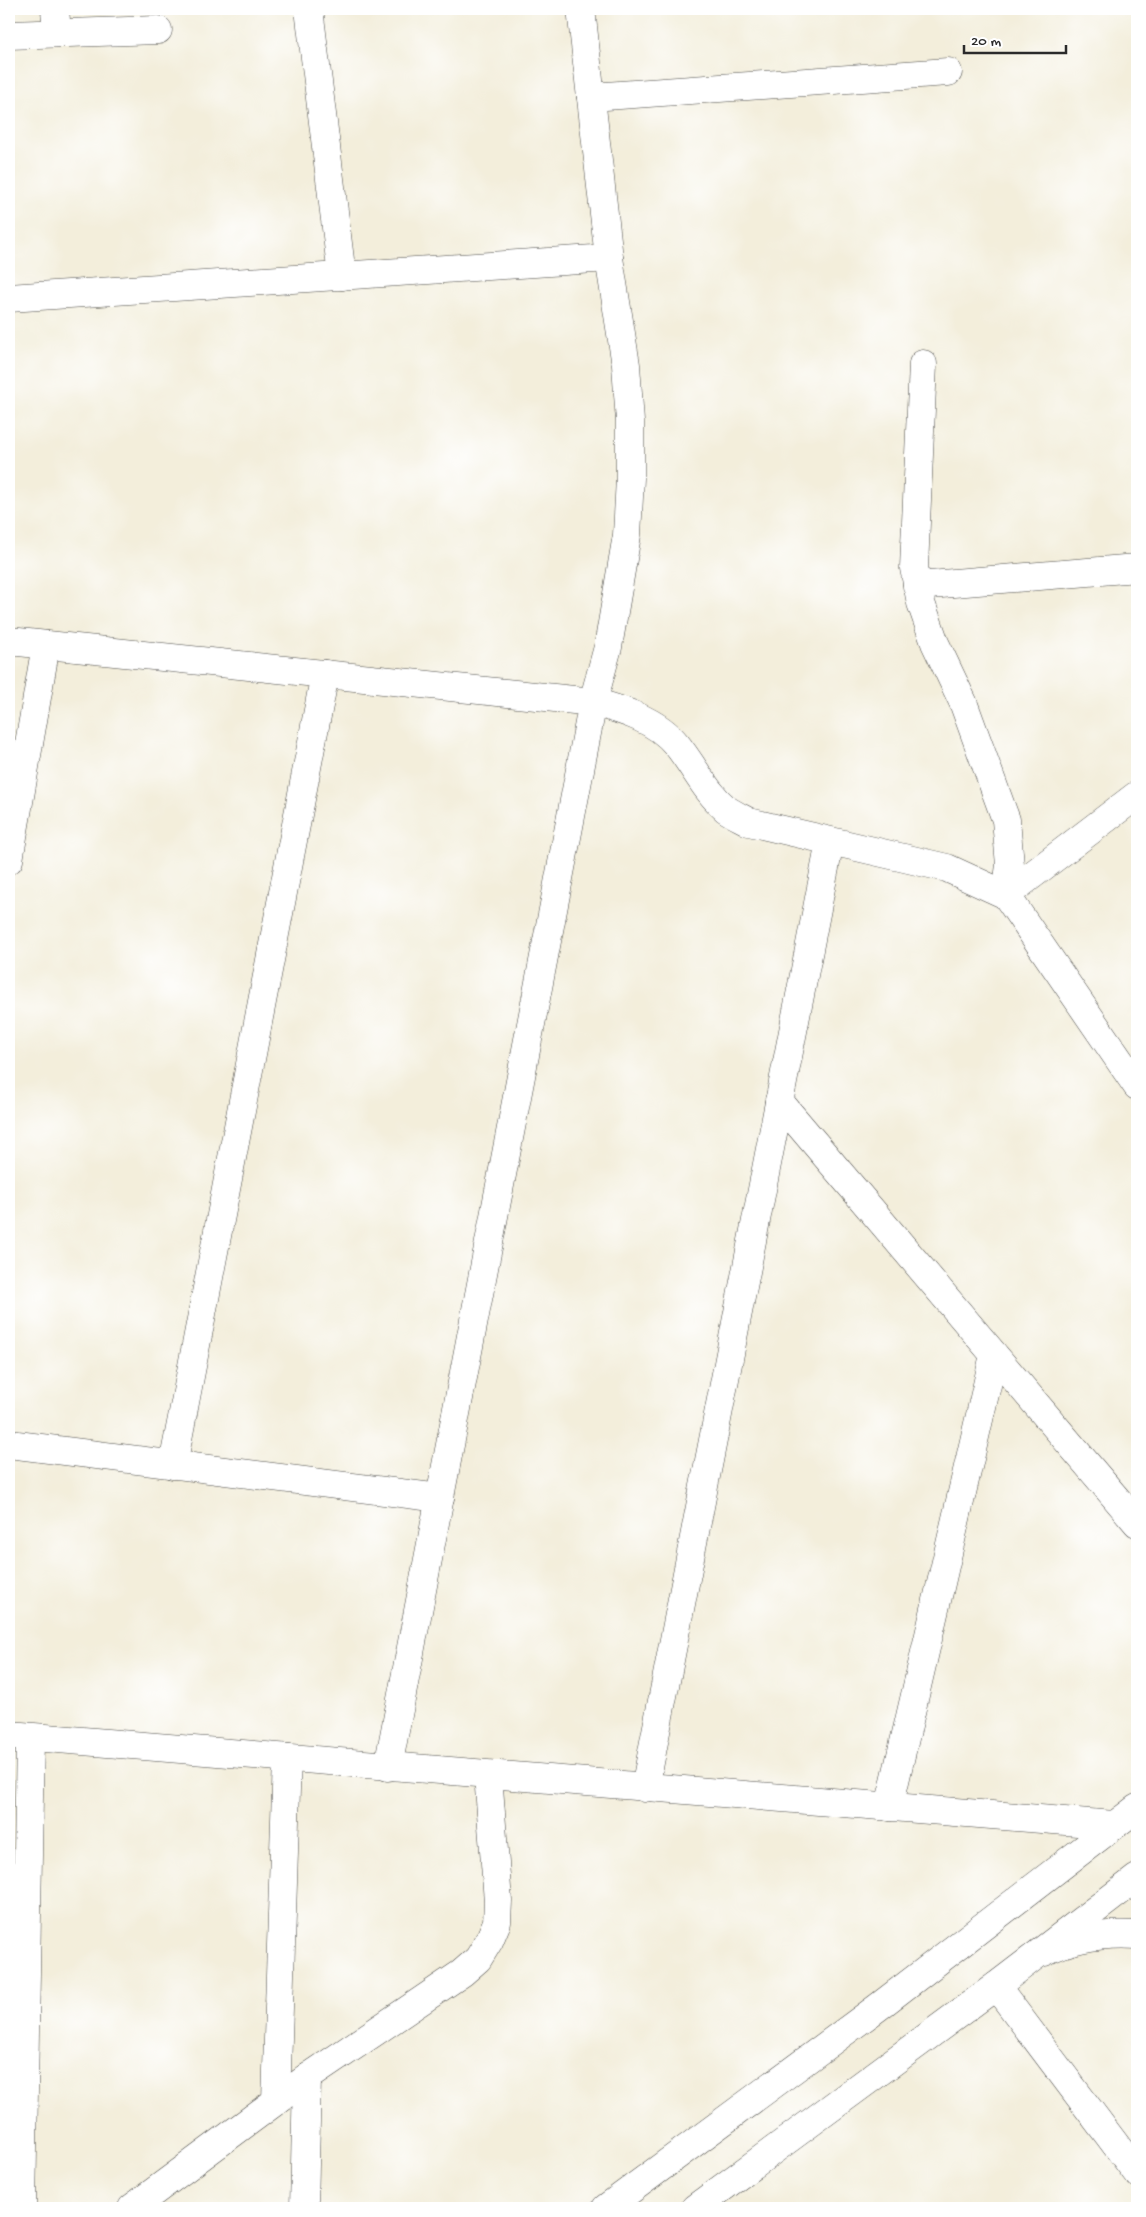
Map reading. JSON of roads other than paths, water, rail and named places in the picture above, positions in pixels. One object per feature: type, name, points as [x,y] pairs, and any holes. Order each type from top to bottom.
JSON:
[{"type":"street","points":[[310,9],[342,276]]},
{"type":"street","points":[[388,1767],[593,702],[608,647],[619,591],[627,535],[630,422],[626,365],[609,258],[581,9]]},
{"type":"street","points":[[9,35],[56,21],[158,30]]},
{"type":"street","points":[[591,97],[948,72]]},
{"type":"street","points":[[9,298],[609,258]]},
{"type":"street","points":[[924,364],[914,568],[917,586],[935,643],[963,702],[1006,820],[1010,865],[1006,895]]},
{"type":"street","points":[[917,586],[1137,568]]},
{"type":"street","points":[[9,641],[593,702],[624,710],[651,724],[676,744],[709,791],[727,809],[749,822],[947,868],[1006,895],[1137,1086]]},
{"type":"street","points":[[9,860],[46,645]]},
{"type":"street","points":[[173,1465],[325,674]]},
{"type":"street","points":[[1006,895],[1137,795]]},
{"type":"street","points":[[645,1788],[830,842]]},
{"type":"street","points":[[779,1102],[1137,1523]]},
{"type":"street","points":[[889,1807],[994,1355]]},
{"type":"street","points":[[9,1444],[440,1498]]},
{"type":"street","points":[[22,2208],[20,1737],[1114,1825]]},
{"type":"street","points":[[276,2101],[287,1758]]},
{"type":"street","points":[[132,2208],[307,2078],[462,1973],[478,1959],[490,1942],[497,1922],[498,1900],[488,1775]]},
{"type":"street","points":[[606,2208],[877,2008],[1137,1808]]},
{"type":"street","points":[[696,2208],[996,1986],[1137,1878]]},
{"type":"street","points":[[1025,1962],[1059,1944],[1096,1935],[1137,1935]]},
{"type":"street","points":[[996,1986],[1137,2173]]},
{"type":"street","points":[[304,2208],[307,2078]]}]
